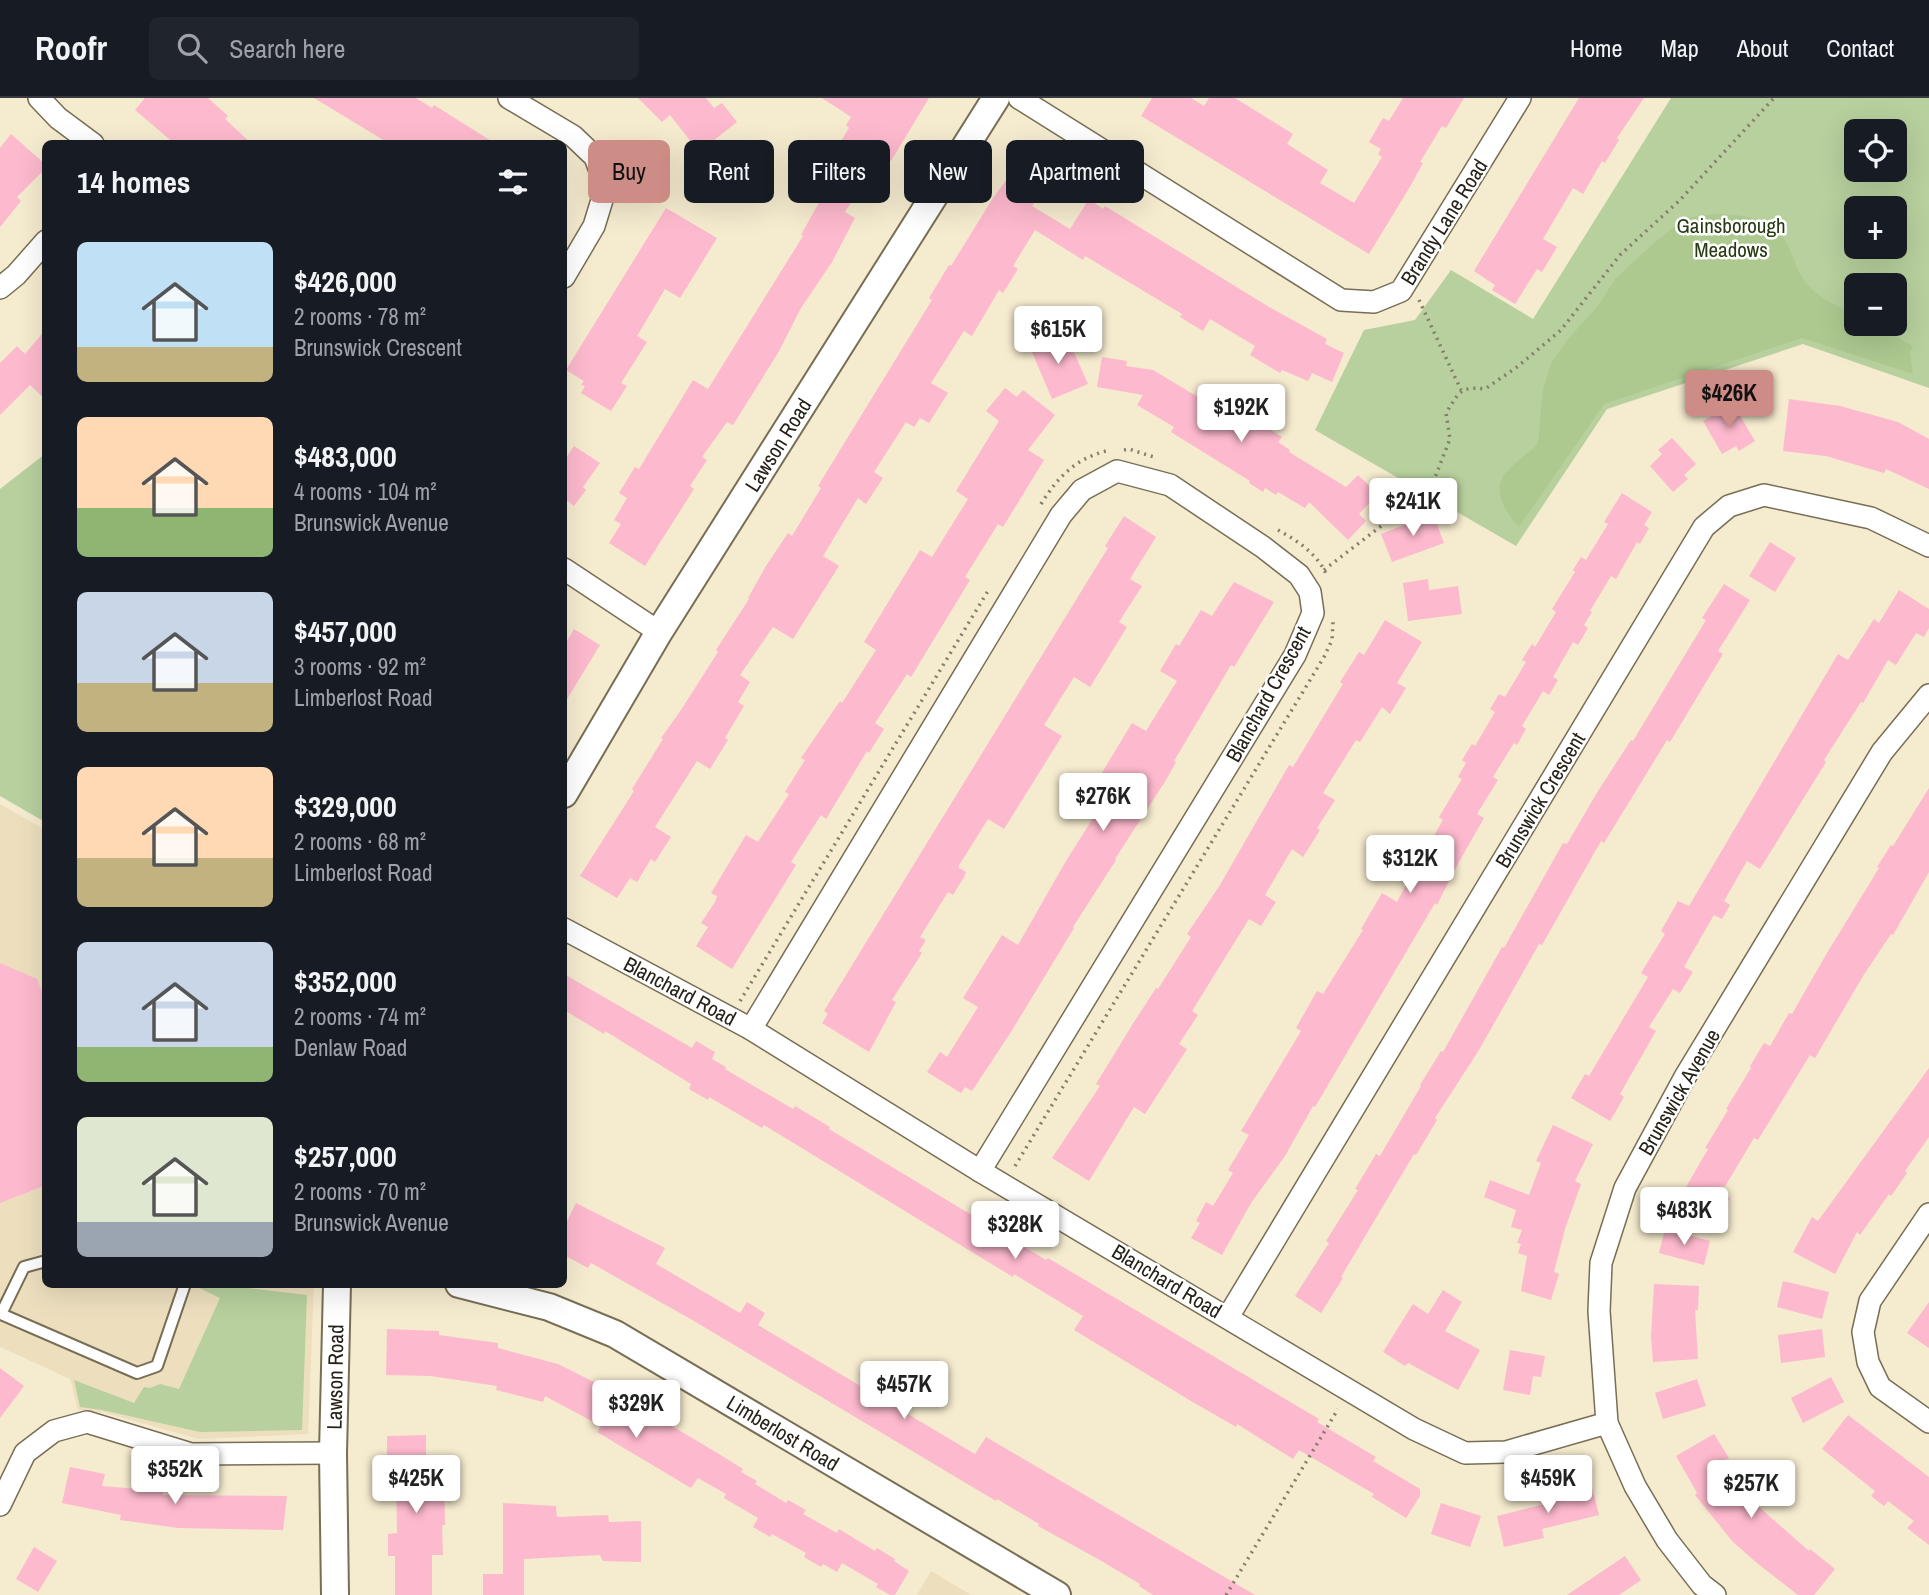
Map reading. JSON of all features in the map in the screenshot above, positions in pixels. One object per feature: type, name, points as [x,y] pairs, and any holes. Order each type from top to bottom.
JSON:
[{"type":"street","points":[[39,98],[58,118],[88,140]]},
{"type":"street","points":[[509,98],[573,136],[595,157],[606,187],[594,226],[567,272]]},
{"type":"street","name":"Lawson Road","points":[[567,789],[659,632],[996,98]]},
{"type":"street","name":"Brandy Lane Road","points":[[1019,98],[1341,300],[1374,302],[1401,291],[1520,98]]},
{"type":"street","points":[[0,288],[16,275],[42,246]]},
{"type":"street","name":"Blanchard Crescent","points":[[751,1029],[1061,515],[1082,490],[1117,471],[1170,485],[1263,547],[1299,575],[1310,592],[1313,613],[1295,655],[980,1171]]},
{"type":"street","name":"Brunswick Crescent","points":[[1228,1317],[1704,527],[1729,506],[1764,495],[1871,518],[1929,546]]},
{"type":"street","points":[[567,571],[659,632]]},
{"type":"street","name":"Brunswick Avenue","points":[[1715,1595],[1702,1585],[1667,1541],[1635,1486],[1607,1423],[1599,1311],[1601,1263],[1625,1188],[1685,1077],[1882,752],[1929,695]]},
{"type":"street","name":"Blanchard Road","points":[[567,931],[751,1029],[980,1171],[1414,1429],[1465,1452],[1506,1452],[1607,1423]]},
{"type":"street","points":[[1929,1214],[1870,1301],[1863,1332],[1868,1362],[1880,1387],[1929,1422]]},
{"type":"street","name":"Lawson Road","points":[[335,1595],[333,1453],[337,1288]]},
{"type":"street","name":"Limberlost Road","points":[[475,1288],[549,1307],[615,1334],[1056,1595]]},
{"type":"street","points":[[0,1505],[25,1453],[54,1431],[87,1422],[191,1454],[333,1453]]},
{"type":"lane","points":[[42,1262],[24,1267],[1,1314],[137,1373],[157,1366],[184,1288]]},
{"type":"path","points":[[1324,570],[1424,493],[1434,480],[1450,439],[1446,413],[1461,390],[1469,387],[1485,389],[1517,367],[1561,330],[1620,255],[1689,190],[1774,98]]},
{"type":"path","points":[[1418,298],[1461,390]]},
{"type":"path","points":[[1040,505],[1061,475],[1080,461],[1103,452],[1129,449],[1153,456],[1164,463]]},
{"type":"path","points":[[1276,528],[1299,542],[1313,555],[1328,580]]},
{"type":"path","points":[[738,1003],[990,588]]},
{"type":"path","points":[[1015,1166],[1324,657],[1332,640],[1333,614]]},
{"type":"path","points":[[1226,1595],[1338,1409]]},
{"type":"shaded area","points":[[0,804],[42,828],[42,1288],[314,1288],[308,1434],[199,1439],[102,1412],[78,1410],[70,1379],[0,1347]]},
{"type":"shaded area","points":[[931,1571],[971,1595],[917,1595]]},
{"type":"green space","name":"Gainsborough Meadows","points":[[1671,98],[1929,98],[1929,388],[1803,344],[1607,409],[1516,546],[1315,430],[1364,330],[1415,320],[1451,270],[1533,319]]},
{"type":"green space","points":[[1732,215],[1767,224],[1784,239],[1802,278],[1811,288],[1844,309],[1844,336],[1894,336],[1913,346],[1910,353],[1913,374],[1802,338],[1604,404],[1519,527],[1503,505],[1500,485],[1508,470],[1538,444],[1543,389],[1552,362],[1567,340],[1597,307],[1616,278],[1685,218]]},
{"type":"green space","points":[[42,456],[42,820],[0,796],[0,489]]},
{"type":"green space","points":[[199,1288],[248,1288],[307,1295],[302,1430],[200,1432],[80,1407],[74,1380],[134,1403],[144,1387],[160,1384],[179,1389],[220,1298]]},
{"type":"building","points":[[145,98],[208,98],[228,116],[225,119],[248,140],[170,140],[135,110]]},
{"type":"building","points":[[314,98],[416,98],[432,108],[434,105],[490,140],[383,140]]},
{"type":"building","points":[[638,98],[706,98],[714,108],[722,103],[737,122],[714,140],[690,140],[670,115],[662,122]]},
{"type":"building","points":[[822,98],[929,98],[891,161],[890,140],[842,140],[849,128],[846,125],[851,117]]},
{"type":"building","points":[[1152,98],[1191,98],[1204,106],[1209,98],[1235,98],[1293,134],[1287,144],[1328,170],[1320,183],[1354,203],[1382,157],[1378,154],[1381,149],[1369,142],[1383,118],[1389,121],[1403,98],[1464,98],[1446,128],[1442,126],[1420,162],[1423,163],[1411,185],[1369,254],[1141,116]]},
{"type":"building","points":[[1579,98],[1644,98],[1583,194],[1573,188],[1543,239],[1557,247],[1542,272],[1537,269],[1515,304],[1492,290],[1495,285],[1474,271]]},
{"type":"building","points":[[11,134],[42,161],[42,172],[17,197],[21,201],[0,227],[0,148]]},
{"type":"building","points":[[1006,180],[1006,203],[1034,203],[1032,206],[1070,229],[1086,203],[1095,203],[1103,209],[1105,206],[1269,307],[1327,339],[1325,344],[1344,353],[1332,382],[1312,373],[1308,381],[1282,370],[1280,373],[1250,355],[1255,346],[1210,319],[1203,331],[1180,317],[1182,314],[1085,256],[1083,260],[1035,230],[1013,266],[1018,269],[1003,293],[999,290],[972,336],[964,331],[931,383],[948,393],[929,423],[920,418],[914,427],[906,422],[874,472],[883,478],[866,504],[858,498],[823,556],[839,566],[793,639],[773,627],[740,675],[750,682],[738,702],[744,706],[725,738],[728,740],[710,769],[697,761],[655,827],[671,837],[655,862],[651,859],[637,882],[630,878],[617,898],[580,876],[634,791],[632,789],[663,739],[661,738],[718,652],[716,650],[749,599],[766,566],[788,533],[792,536],[821,488],[818,486],[932,300],[929,298]]},
{"type":"building","points":[[819,203],[851,203],[845,212],[855,218],[832,262],[801,308],[778,353],[733,425],[727,422],[702,457],[707,460],[690,486],[694,489],[645,566],[609,543],[621,524],[614,520],[627,498],[619,493],[635,467],[639,469],[693,380],[708,389],[803,236],[801,235]]},
{"type":"building","points":[[666,208],[717,238],[680,298],[665,289],[637,336],[647,342],[621,383],[627,386],[611,411],[581,393],[585,386],[581,385],[584,381],[567,368]]},
{"type":"building","points":[[1059,332],[1068,352],[1073,350],[1088,384],[1052,399],[1029,345]]},
{"type":"building","points":[[42,334],[42,396],[30,385],[0,415],[0,363],[17,346],[25,354]]},
{"type":"building","points":[[1102,357],[1127,361],[1126,366],[1153,370],[1198,397],[1206,385],[1268,424],[1266,427],[1282,437],[1278,442],[1290,450],[1289,452],[1346,487],[1358,475],[1378,494],[1359,514],[1366,521],[1348,540],[1309,502],[1305,508],[1278,492],[1276,495],[1265,488],[1263,492],[1249,483],[1250,481],[1171,432],[1174,427],[1137,405],[1143,395],[1097,387]]},
{"type":"building","points":[[1005,388],[1017,397],[1023,390],[1055,415],[1028,450],[1044,460],[1003,527],[998,524],[965,577],[970,580],[911,677],[907,674],[875,723],[884,729],[869,753],[867,751],[826,819],[821,815],[791,862],[796,865],[732,969],[696,946],[708,927],[701,923],[717,896],[711,893],[746,835],[758,842],[789,794],[785,792],[805,760],[801,758],[840,701],[842,703],[876,650],[864,642],[920,550],[932,557],[968,499],[956,491],[999,421],[986,411]]},
{"type":"building","points":[[1789,399],[1840,406],[1898,422],[1929,439],[1929,489],[1886,469],[1884,473],[1826,456],[1783,451]]},
{"type":"building","points":[[1733,404],[1755,441],[1739,451],[1736,446],[1722,454],[1703,421]]},
{"type":"building","points":[[1672,438],[1696,464],[1684,475],[1688,479],[1673,492],[1650,466],[1662,454],[1658,450]]},
{"type":"building","points":[[574,446],[600,463],[583,487],[586,490],[574,506],[567,500],[567,456]]},
{"type":"building","points":[[1622,493],[1652,512],[1644,525],[1649,528],[1640,544],[1637,542],[1616,579],[1611,576],[1590,611],[1592,612],[1584,625],[1588,628],[1578,645],[1573,642],[1553,677],[1558,680],[1549,695],[1543,691],[1522,726],[1526,729],[1517,745],[1514,743],[1493,777],[1498,780],[1477,814],[1484,818],[1437,905],[1435,903],[1315,1107],[1313,1106],[1285,1156],[1251,1203],[1222,1255],[1191,1238],[1200,1223],[1196,1221],[1206,1202],[1213,1206],[1233,1173],[1228,1170],[1249,1135],[1241,1131],[1301,1031],[1296,1028],[1317,991],[1323,994],[1363,930],[1361,929],[1382,893],[1397,902],[1414,870],[1410,868],[1419,850],[1424,853],[1443,820],[1439,817],[1462,779],[1458,777],[1466,763],[1462,760],[1472,744],[1475,746],[1495,712],[1490,709],[1499,694],[1505,697],[1526,662],[1522,660],[1532,644],[1535,647],[1556,612],[1552,609],[1575,572],[1573,570],[1581,557],[1586,560],[1608,524],[1604,522]]},
{"type":"building","points":[[1433,514],[1444,543],[1392,562],[1381,534]]},
{"type":"building","points":[[1124,516],[1156,537],[1130,579],[1142,586],[1119,622],[1127,627],[1090,687],[1074,677],[1044,725],[1062,736],[1004,829],[988,819],[958,867],[966,872],[964,877],[953,895],[948,892],[920,937],[926,940],[919,951],[922,953],[892,1000],[896,1002],[869,1052],[822,1023],[828,1014],[824,1011],[1108,548],[1105,546]]},
{"type":"building","points":[[1770,542],[1796,558],[1775,592],[1749,576]]},
{"type":"building","points":[[1428,579],[1429,590],[1458,586],[1462,614],[1408,621],[1403,583]]},
{"type":"building","points":[[1234,582],[1274,602],[1234,667],[1231,665],[1174,761],[1176,762],[1166,780],[1073,927],[1011,1032],[972,1091],[965,1087],[961,1093],[927,1072],[940,1052],[947,1057],[978,1007],[963,998],[1002,935],[1018,945],[1110,791],[1096,783],[1109,761],[1132,723],[1146,731],[1177,681],[1160,671],[1176,644],[1179,646],[1201,610],[1212,616]]},
{"type":"building","points":[[1724,584],[1750,600],[1718,651],[1723,654],[1670,742],[1667,740],[1604,843],[1601,841],[1542,945],[1539,944],[1479,1050],[1435,1118],[1437,1120],[1416,1155],[1414,1154],[1321,1313],[1295,1296],[1329,1243],[1326,1241],[1358,1190],[1355,1189],[1376,1154],[1380,1156],[1420,1085],[1441,1051],[1443,1052],[1563,843],[1567,844],[1598,791],[1631,740],[1633,741],[1706,620],[1702,618]]},
{"type":"building","points":[[1899,590],[1929,609],[1929,628],[1924,637],[1916,633],[1896,665],[1888,660],[1863,703],[1861,702],[1824,760],[1826,762],[1760,869],[1747,861],[1724,901],[1730,905],[1722,919],[1714,915],[1684,967],[1693,972],[1680,993],[1673,989],[1649,1027],[1656,1031],[1620,1094],[1624,1097],[1610,1121],[1571,1098],[1585,1074],[1589,1076],[1648,977],[1641,973],[1665,934],[1661,931],[1678,901],[1689,906],[1838,654],[1848,660],[1874,619],[1879,623]]},
{"type":"building","points":[[1385,620],[1422,642],[1397,683],[1406,688],[1390,714],[1382,707],[1360,742],[1356,740],[1323,793],[1335,800],[1317,828],[1320,830],[1303,857],[1292,849],[1265,895],[1276,902],[1261,926],[1249,919],[1192,1011],[1198,1015],[1179,1044],[1187,1049],[1145,1114],[1134,1107],[1089,1181],[1052,1158],[1100,1086],[1096,1084],[1134,1022],[1191,937],[1187,934],[1220,885],[1289,765],[1293,767],[1343,684],[1340,682],[1359,652],[1364,655]]},
{"type":"building","points":[[574,629],[600,645],[567,699],[567,641]]},
{"type":"building","points":[[1929,788],[1929,872],[1893,935],[1891,934],[1863,976],[1815,1058],[1810,1055],[1758,1140],[1754,1138],[1721,1193],[1730,1198],[1716,1223],[1678,1201],[1750,1066],[1764,1043],[1770,1046],[1789,1013],[1792,1014],[1879,868],[1877,867]]},
{"type":"building","points":[[0,963],[37,979],[42,992],[42,1187],[0,1203]]},
{"type":"building","points":[[567,976],[692,1048],[696,1041],[715,1052],[712,1059],[726,1067],[725,1069],[793,1109],[795,1106],[1046,1260],[1048,1258],[1319,1419],[1317,1422],[1376,1457],[1373,1461],[1420,1489],[1420,1496],[1406,1518],[1372,1497],[1374,1494],[1299,1450],[1293,1459],[1237,1424],[1236,1427],[1074,1330],[1083,1316],[1014,1274],[1013,1277],[764,1125],[762,1128],[709,1097],[708,1100],[689,1089],[691,1084],[605,1031],[604,1034],[567,1012]]},
{"type":"building","points":[[1929,1068],[1929,1137],[1891,1196],[1889,1194],[1860,1235],[1857,1232],[1835,1274],[1793,1252],[1812,1217],[1818,1221]]},
{"type":"building","points":[[1553,1125],[1593,1144],[1575,1181],[1581,1184],[1565,1229],[1554,1272],[1559,1274],[1551,1300],[1521,1291],[1527,1256],[1518,1253],[1521,1244],[1517,1243],[1522,1230],[1511,1227],[1516,1210],[1484,1197],[1490,1180],[1529,1195],[1541,1163],[1536,1161]]},
{"type":"building","points":[[576,1203],[665,1248],[656,1264],[740,1313],[747,1302],[765,1313],[758,1325],[975,1454],[986,1437],[1255,1595],[1153,1595],[1139,1586],[1140,1584],[694,1321],[591,1263],[588,1268],[567,1257],[567,1221]]},
{"type":"building","points":[[1665,1229],[1710,1241],[1704,1265],[1659,1253]]},
{"type":"building","points":[[1783,1281],[1829,1292],[1822,1319],[1777,1307]]},
{"type":"building","points":[[1654,1284],[1699,1286],[1698,1310],[1695,1310],[1698,1359],[1653,1362],[1651,1337]]},
{"type":"building","points":[[1443,1290],[1462,1302],[1445,1331],[1480,1350],[1458,1390],[1408,1363],[1405,1366],[1383,1352],[1413,1304],[1428,1314]]},
{"type":"building","points":[[1929,1302],[1929,1348],[1907,1333]]},
{"type":"building","points":[[387,1329],[439,1331],[439,1335],[498,1343],[498,1348],[558,1364],[620,1395],[743,1469],[741,1472],[757,1481],[755,1484],[786,1503],[788,1500],[806,1510],[803,1514],[837,1533],[839,1529],[875,1551],[877,1548],[909,1571],[895,1595],[890,1595],[876,1587],[878,1584],[842,1563],[837,1572],[823,1564],[821,1567],[804,1557],[806,1553],[753,1527],[758,1518],[724,1498],[726,1494],[698,1478],[691,1488],[597,1432],[601,1426],[545,1396],[543,1402],[496,1390],[497,1386],[431,1376],[386,1375]]},
{"type":"building","points":[[1822,1329],[1825,1357],[1781,1363],[1778,1335]]},
{"type":"building","points":[[1510,1350],[1545,1356],[1541,1377],[1533,1376],[1530,1395],[1503,1390]]},
{"type":"building","points":[[0,1368],[24,1386],[0,1418]]},
{"type":"building","points":[[1831,1377],[1844,1402],[1803,1423],[1791,1398]]},
{"type":"building","points":[[1697,1379],[1706,1406],[1663,1419],[1655,1393]]},
{"type":"building","points":[[1848,1415],[1929,1477],[1929,1545],[1907,1528],[1914,1521],[1888,1501],[1884,1506],[1871,1496],[1875,1491],[1822,1449]]},
{"type":"building","points":[[1714,1434],[1729,1458],[1725,1460],[1755,1496],[1751,1500],[1809,1551],[1810,1549],[1835,1569],[1814,1595],[1798,1595],[1757,1563],[1733,1542],[1695,1495],[1697,1493],[1676,1456]]},
{"type":"building","points":[[426,1435],[426,1470],[444,1469],[443,1555],[432,1555],[432,1595],[395,1595],[395,1556],[388,1556],[388,1534],[397,1533],[396,1463],[387,1464],[387,1436]]},
{"type":"building","points":[[70,1467],[105,1474],[102,1486],[163,1491],[163,1495],[287,1496],[283,1530],[178,1528],[120,1520],[121,1515],[62,1503]]},
{"type":"building","points":[[1591,1483],[1599,1515],[1542,1529],[1544,1538],[1504,1547],[1497,1516],[1553,1502],[1551,1494]]},
{"type":"building","points":[[503,1503],[556,1506],[557,1517],[608,1515],[609,1522],[641,1521],[641,1562],[603,1561],[600,1555],[524,1559],[524,1595],[483,1595],[483,1574],[503,1574]]},
{"type":"building","points":[[1441,1503],[1481,1516],[1470,1547],[1431,1534]]},
{"type":"building","points":[[34,1547],[57,1561],[38,1592],[16,1579]]},
{"type":"building","points":[[1625,1556],[1641,1580],[1619,1595],[1567,1595]]}]
